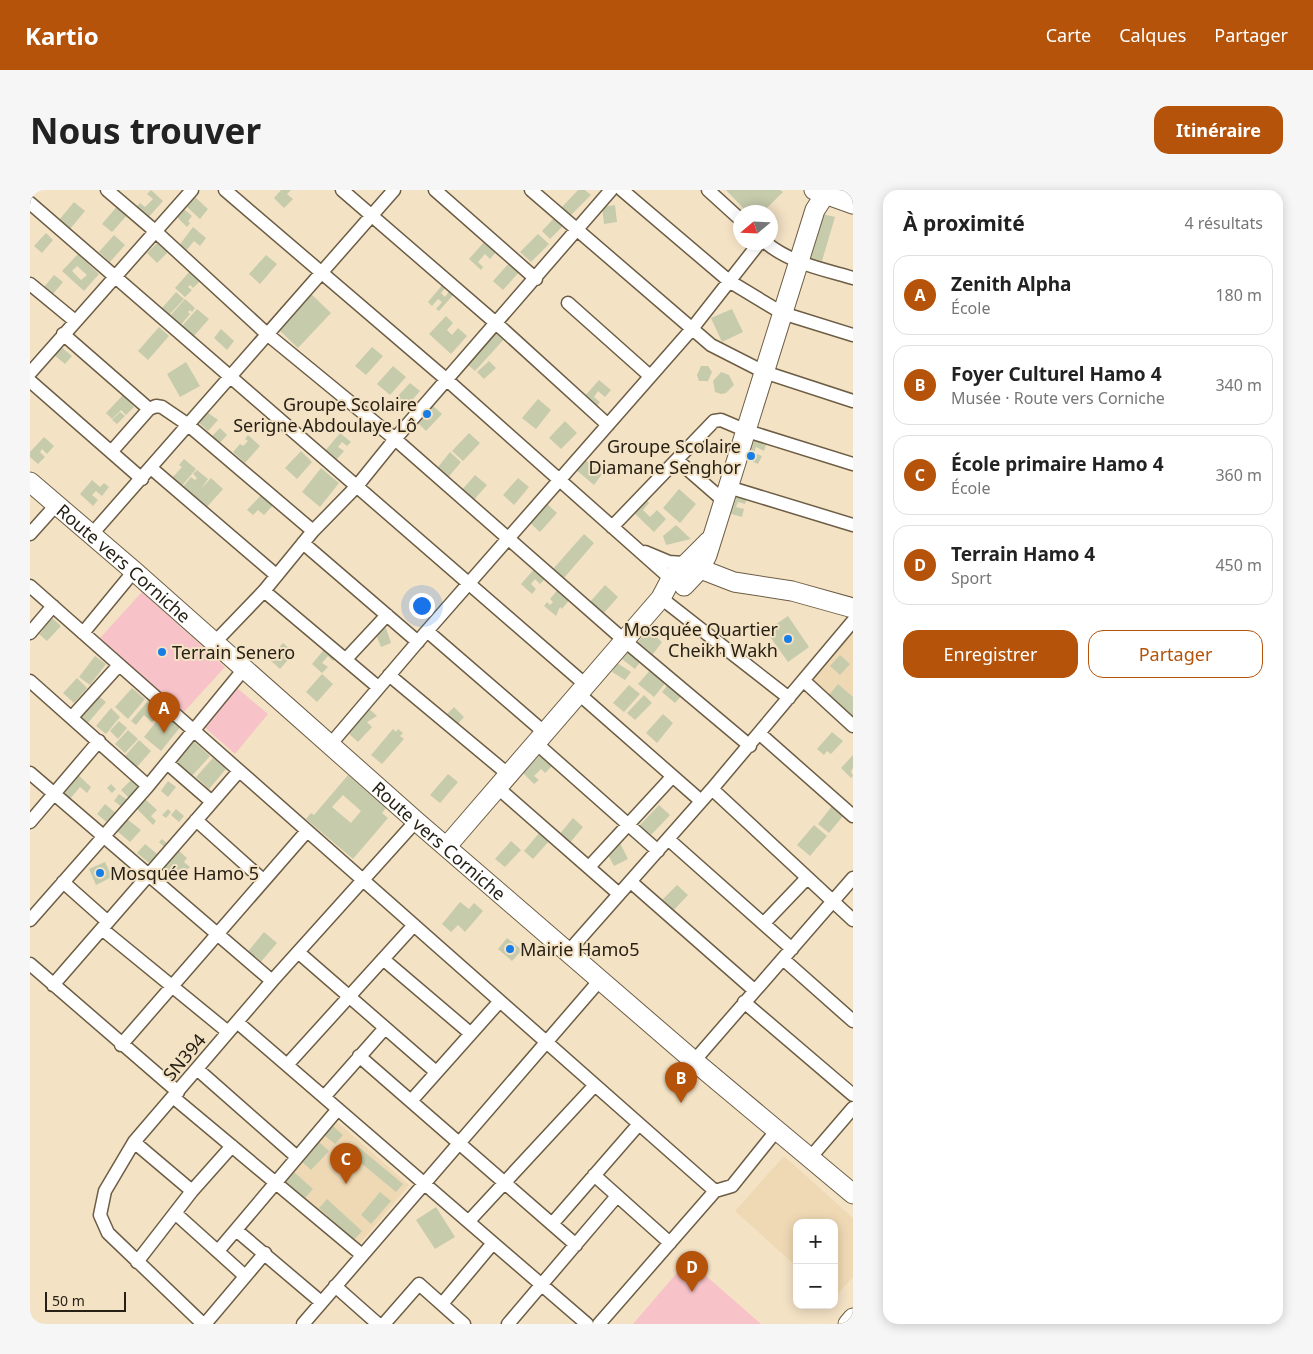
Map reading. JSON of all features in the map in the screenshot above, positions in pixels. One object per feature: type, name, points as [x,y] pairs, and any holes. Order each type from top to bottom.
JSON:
[{"type":"main road","points":[[447,846],[692,566],[713,537],[798,262],[822,192],[853,204]]},
{"type":"main road","name":"Route vers Corniche","points":[[30,482],[215,642],[329,746],[694,1061],[853,1194]]},
{"type":"main road","points":[[692,566],[734,582],[792,591],[853,608]]},
{"type":"main road","points":[[670,589],[734,582]]},
{"type":"main road","points":[[848,1324],[853,1318]]},
{"type":"street","points":[[108,190],[267,334],[394,439],[625,641],[750,746]]},
{"type":"street","points":[[142,479],[31,373],[63,334],[192,190]]},
{"type":"street","points":[[225,190],[560,478],[638,549],[670,589],[789,698]]},
{"type":"street","points":[[342,190],[497,324],[608,425]]},
{"type":"street","points":[[92,534],[394,190]]},
{"type":"street","points":[[530,190],[691,330],[728,355],[764,372],[853,401]]},
{"type":"street","points":[[215,642],[264,591],[313,531],[357,486],[394,439],[497,324],[611,190]]},
{"type":"street","points":[[622,190],[729,280],[782,313],[853,335]]},
{"type":"street","points":[[440,191],[536,279]]},
{"type":"street","points":[[715,192],[733,212]]},
{"type":"street","points":[[30,203],[357,486],[583,690],[672,777],[701,801]]},
{"type":"street","points":[[329,746],[378,687],[691,330],[753,250]]},
{"type":"street","points":[[776,250],[798,262],[853,278]]},
{"type":"street","points":[[30,284],[75,321]]},
{"type":"street","points":[[568,302],[650,376]]},
{"type":"street","points":[[63,334],[149,409]]},
{"type":"street","points":[[112,451],[149,409],[156,406],[162,407],[188,424],[313,531]]},
{"type":"street","points":[[612,527],[714,421],[721,420],[747,431],[853,464]]},
{"type":"street","points":[[678,460],[726,494],[853,525]]},
{"type":"street","points":[[151,468],[276,575]]},
{"type":"street","points":[[30,534],[56,505]]},
{"type":"street","points":[[304,543],[418,642]]},
{"type":"street","points":[[638,549],[668,562],[692,566]]},
{"type":"street","points":[[83,633],[134,571]]},
{"type":"street","points":[[30,586],[715,1191]]},
{"type":"street","points":[[264,591],[378,687]]},
{"type":"street","points":[[30,633],[53,606]]},
{"type":"street","points":[[346,660],[387,615]]},
{"type":"street","points":[[568,952],[750,746],[853,621]]},
{"type":"street","points":[[427,631],[541,738],[629,826],[658,851]]},
{"type":"street","points":[[72,717],[119,665]]},
{"type":"street","points":[[30,920],[148,786],[244,669]]},
{"type":"street","points":[[389,675],[503,781],[589,867],[619,894]]},
{"type":"street","points":[[30,681],[148,786]]},
{"type":"street","points":[[804,682],[853,726]]},
{"type":"street","points":[[760,734],[853,816]]},
{"type":"street","points":[[30,822],[99,741]]},
{"type":"street","points":[[167,763],[212,802]]},
{"type":"street","points":[[53,985],[239,771]]},
{"type":"street","points":[[30,773],[272,981]]},
{"type":"street","points":[[589,867],[629,826],[672,777]]},
{"type":"street","points":[[712,789],[853,920]]},
{"type":"street","points":[[196,820],[263,880]]},
{"type":"street","name":"SN394","points":[[204,1324],[108,1233],[100,1215],[105,1191],[134,1142],[272,981],[416,821]]},
{"type":"street","points":[[121,1045],[216,933],[307,831]]},
{"type":"street","points":[[668,839],[764,922],[792,949]]},
{"type":"street","points":[[764,922],[807,878]]},
{"type":"street","points":[[694,1061],[853,878]]},
{"type":"street","points":[[63,882],[105,926],[228,1032]]},
{"type":"street","points":[[631,882],[754,990]]},
{"type":"street","points":[[288,1065],[348,996],[414,925]]},
{"type":"street","points":[[298,952],[436,1072]]},
{"type":"street","points":[[383,959],[470,1033]]},
{"type":"street","points":[[783,959],[853,1021]]},
{"type":"street","points":[[33,972],[53,985],[232,1146],[362,1255]]},
{"type":"street","points":[[302,1324],[600,980]]},
{"type":"street","points":[[411,1101],[500,1001]]},
{"type":"street","points":[[744,1002],[853,1094]]},
{"type":"street","points":[[237,1022],[587,1324]]},
{"type":"street","points":[[324,1097],[386,1028]]},
{"type":"street","points":[[359,1056],[576,1245]]},
{"type":"street","points":[[197,1069],[297,1157]]},
{"type":"street","points":[[469,1221],[595,1085]]},
{"type":"street","points":[[810,1158],[853,1108]]},
{"type":"street","points":[[218,1252],[338,1109]]},
{"type":"street","points":[[552,1224],[639,1124]]},
{"type":"street","points":[[599,1324],[715,1191],[732,1186],[776,1130]]},
{"type":"street","points":[[134,1142],[192,1191]]},
{"type":"street","points":[[137,1262],[192,1191],[232,1146]]},
{"type":"street","points":[[594,1175],[670,1243]]},
{"type":"street","points":[[508,1324],[617,1196]]},
{"type":"street","points":[[175,1213],[246,1276]]},
{"type":"street","points":[[236,1230],[321,1302]]},
{"type":"street","points":[[442,1304],[493,1243]]},
{"type":"street","points":[[204,1324],[265,1253]]},
{"type":"street","points":[[384,1324],[419,1284],[464,1324]]},
{"type":"street","points":[[335,1286],[378,1324]]},
{"type":"shaded area","name":"Terrain Senero","points":[[142,592],[225,667],[183,713],[100,638]]},
{"type":"shaded area","points":[[853,633],[853,719],[812,681]]},
{"type":"shaded area","points":[[236,687],[268,714],[235,754],[203,726]]},
{"type":"shaded area","points":[[335,1120],[409,1185],[357,1247],[282,1182]]},
{"type":"shaded area","points":[[784,1156],[853,1218],[853,1277],[838,1294],[838,1219],[793,1219],[793,1263],[735,1211]]},
{"type":"shaded area","points":[[688,1260],[761,1324],[633,1324]]},
{"type":"building","points":[[151,190],[163,201],[146,220],[134,209],[140,203],[145,207],[153,199],[147,194]]},
{"type":"building","points":[[281,190],[291,190],[287,194],[293,199],[284,208],[274,198]]},
{"type":"building","points":[[578,190],[585,190],[591,195],[570,216],[562,207]]},
{"type":"building","points":[[726,190],[780,190],[783,192],[770,205],[740,205]]},
{"type":"building","points":[[195,197],[208,209],[200,219],[187,207]]},
{"type":"building","points":[[74,202],[85,211],[70,229],[59,220]]},
{"type":"building","points":[[119,204],[129,213],[112,232],[102,224]]},
{"type":"building","points":[[615,205],[617,222],[604,224],[602,207]]},
{"type":"building","points":[[184,209],[192,216],[188,221],[190,223],[187,227],[177,217]]},
{"type":"building","points":[[818,213],[835,217],[822,261],[806,256]]},
{"type":"building","points":[[556,216],[564,225],[550,239],[542,231]]},
{"type":"building","points":[[193,227],[206,238],[200,246],[194,241],[185,252],[178,247]]},
{"type":"building","points":[[46,233],[53,240],[42,253],[34,246]]},
{"type":"building","points":[[538,234],[549,244],[531,262],[520,252]]},
{"type":"building","points":[[114,235],[125,245],[110,262],[99,252]]},
{"type":"building","points":[[159,241],[169,251],[157,263],[147,253]]},
{"type":"building","points":[[485,241],[497,251],[490,259],[485,254],[478,262],[483,267],[481,270],[469,259]]},
{"type":"building","points":[[78,254],[99,274],[84,291],[62,271]],"holes":[[[77,266],[87,275],[81,280],[72,271]]]},
{"type":"building","points":[[266,255],[277,264],[260,284],[249,274]]},
{"type":"building","points":[[510,262],[520,271],[503,290],[493,281]]},
{"type":"building","points":[[191,270],[201,280],[193,288],[190,285],[188,287],[192,290],[185,297],[175,288]]},
{"type":"building","points":[[54,275],[63,282],[53,294],[44,287]]},
{"type":"building","points":[[444,283],[447,286],[441,293],[445,297],[451,289],[455,293],[439,311],[436,309],[442,302],[438,299],[432,306],[428,302]]},
{"type":"building","points":[[176,292],[184,299],[169,315],[162,308]]},
{"type":"building","points":[[309,292],[331,313],[298,348],[276,327]]},
{"type":"building","points":[[185,299],[195,308],[192,312],[190,310],[188,312],[190,314],[180,326],[169,317]]},
{"type":"building","points":[[197,309],[209,319],[193,337],[181,327]]},
{"type":"building","points":[[732,309],[743,332],[722,342],[711,318]]},
{"type":"building","points":[[446,316],[453,323],[447,330],[452,335],[458,328],[467,336],[451,354],[429,334]]},
{"type":"building","points":[[159,327],[169,336],[148,360],[138,351]]},
{"type":"building","points":[[221,329],[234,341],[227,350],[214,338]]},
{"type":"building","points":[[498,330],[506,337],[475,371],[467,364]]},
{"type":"building","points":[[60,346],[72,356],[65,364],[53,354]]},
{"type":"building","points":[[372,347],[383,356],[366,375],[355,366]]},
{"type":"building","points":[[489,361],[496,368],[484,379],[477,372]]},
{"type":"building","points":[[186,362],[200,386],[180,397],[167,374]]},
{"type":"building","points":[[393,366],[406,377],[390,395],[377,384]]},
{"type":"building","points":[[701,366],[708,366],[712,372],[708,381],[699,381],[697,375]]},
{"type":"building","points":[[721,372],[729,375],[734,385],[726,393],[721,394],[715,392],[713,381]]},
{"type":"building","points":[[599,380],[611,390],[605,397],[598,391],[594,397],[600,402],[596,407],[584,397]]},
{"type":"building","points":[[410,383],[420,391],[406,407],[396,398]]},
{"type":"building","points":[[123,395],[134,407],[126,415],[121,410],[112,419],[106,413]]},
{"type":"building","points":[[538,399],[551,410],[536,429],[522,418]]},
{"type":"building","points":[[432,405],[442,414],[426,431],[416,421]]},
{"type":"building","points":[[204,410],[218,420],[208,431],[195,419]]},
{"type":"building","points":[[120,412],[125,416],[117,424],[112,420]]},
{"type":"building","points":[[565,421],[577,433],[561,449],[549,438]]},
{"type":"building","points":[[220,428],[227,435],[218,445],[210,438]]},
{"type":"building","points":[[340,433],[351,442],[347,446],[342,442],[338,447],[344,451],[336,460],[325,451]]},
{"type":"building","points":[[469,433],[480,443],[463,461],[452,451]]},
{"type":"building","points":[[248,435],[260,446],[245,463],[233,452],[240,444],[243,446],[248,441],[245,439]]},
{"type":"building","points":[[44,437],[54,446],[47,454],[42,449],[40,452],[45,457],[38,464],[30,457],[30,452]]},
{"type":"building","points":[[754,437],[767,442],[764,451],[756,447],[754,453],[762,456],[758,464],[745,458]]},
{"type":"building","points":[[301,451],[312,462],[297,479],[285,468]]},
{"type":"building","points":[[450,452],[461,462],[446,480],[435,471]]},
{"type":"building","points":[[583,458],[602,474],[594,485],[575,469]]},
{"type":"building","points":[[184,459],[196,469],[180,488],[171,479],[182,467],[179,465]]},
{"type":"building","points":[[321,468],[339,483],[320,507],[302,492]]},
{"type":"building","points":[[197,470],[208,479],[201,489],[211,478],[223,489],[206,508],[181,489],[191,477],[195,480],[197,478],[193,474]]},
{"type":"building","points":[[475,475],[487,485],[473,501],[461,491]]},
{"type":"building","points":[[518,478],[529,487],[514,505],[503,495]]},
{"type":"building","points":[[92,480],[100,487],[104,483],[109,487],[102,496],[96,491],[92,495],[98,500],[93,506],[80,494]]},
{"type":"building","points":[[679,489],[696,504],[680,523],[663,508]]},
{"type":"building","points":[[730,490],[748,494],[745,504],[738,502],[736,507],[744,509],[742,517],[725,512]]},
{"type":"building","points":[[264,492],[276,502],[264,515],[258,510],[253,515],[247,510]]},
{"type":"building","points":[[644,497],[649,503],[643,510],[650,517],[657,510],[666,519],[654,532],[631,510]]},
{"type":"building","points":[[546,503],[557,513],[540,532],[529,522]]},
{"type":"building","points":[[676,525],[691,539],[666,545],[663,536]]},
{"type":"building","points":[[584,534],[594,543],[564,578],[553,569]]},
{"type":"building","points":[[536,567],[547,577],[540,584],[535,579],[531,584],[536,589],[532,594],[521,584]]},
{"type":"building","points":[[605,585],[618,597],[602,615],[589,603]]},
{"type":"building","points":[[559,588],[565,592],[562,595],[565,597],[567,595],[571,598],[562,609],[560,607],[556,616],[544,606],[547,602],[550,605],[553,602],[550,599]]},
{"type":"building","points":[[50,616],[61,626],[47,641],[39,634],[43,630],[40,627]]},
{"type":"building","name":"Mosquée Quartier Cheikh Wakh","points":[[788,616],[809,647],[788,662],[766,631]]},
{"type":"building","points":[[386,628],[391,643],[381,647],[375,632]]},
{"type":"building","points":[[648,630],[662,642],[653,654],[638,642]]},
{"type":"building","points":[[283,643],[294,653],[280,669],[269,659]]},
{"type":"building","points":[[327,646],[338,655],[333,661],[328,656],[322,663],[328,667],[322,673],[312,664]]},
{"type":"building","points":[[627,652],[640,662],[635,669],[622,659]]},
{"type":"building","points":[[840,655],[850,664],[840,675],[830,666]]},
{"type":"building","points":[[95,656],[106,664],[90,685],[79,677]]},
{"type":"building","points":[[617,663],[631,672],[625,680],[612,672]]},
{"type":"building","points":[[652,668],[667,681],[654,697],[638,684]]},
{"type":"building","points":[[322,674],[333,684],[317,702],[306,692]]},
{"type":"building","points":[[77,678],[87,688],[74,703],[63,693]]},
{"type":"building","points":[[669,683],[683,694],[675,703],[662,692]]},
{"type":"building","points":[[838,684],[853,697],[853,717],[829,695]]},
{"type":"building","points":[[629,685],[640,694],[624,712],[613,703]]},
{"type":"building","points":[[132,688],[145,699],[128,719],[115,707]]},
{"type":"building","points":[[96,694],[106,702],[86,725],[76,717]]},
{"type":"building","points":[[644,695],[652,703],[635,720],[627,713]]},
{"type":"building","points":[[148,701],[161,713],[152,722],[144,715],[136,725],[131,721]]},
{"type":"building","points":[[454,707],[464,717],[455,727],[444,717]]},
{"type":"building","points":[[111,708],[120,717],[106,734],[96,726]]},
{"type":"building","points":[[368,708],[377,716],[367,722],[372,727],[358,742],[346,731]]},
{"type":"building","points":[[164,712],[181,726],[161,751],[144,737]]},
{"type":"building","points":[[663,714],[673,723],[657,743],[646,733]]},
{"type":"building","points":[[119,721],[127,728],[118,739],[110,731]]},
{"type":"building","points":[[393,729],[396,732],[398,729],[403,733],[400,736],[404,739],[382,764],[371,755]]},
{"type":"building","points":[[128,730],[138,739],[125,753],[115,744]]},
{"type":"building","points":[[832,732],[843,741],[831,754],[827,751],[824,755],[817,749]]},
{"type":"building","points":[[190,738],[210,756],[192,776],[172,758]]},
{"type":"building","points":[[139,740],[151,751],[137,767],[125,756]]},
{"type":"building","points":[[540,754],[552,766],[545,773],[541,769],[534,776],[539,780],[534,784],[522,772]]},
{"type":"building","points":[[853,755],[853,768],[851,771],[853,776],[851,778],[841,768]]},
{"type":"building","points":[[213,758],[226,769],[209,789],[196,777]]},
{"type":"building","points":[[76,773],[91,787],[87,793],[80,787],[70,799],[60,791]]},
{"type":"building","points":[[448,774],[458,782],[440,803],[430,795]]},
{"type":"building","points":[[348,775],[386,808],[382,813],[388,818],[353,859],[306,819],[311,813],[314,815]],"holes":[[[343,795],[361,811],[351,823],[332,807]]]},
{"type":"building","points":[[134,777],[143,786],[131,800],[121,790]]},
{"type":"building","points":[[168,781],[176,787],[168,797],[161,791]]},
{"type":"building","points":[[111,784],[116,789],[112,793],[107,788]]},
{"type":"building","points":[[119,794],[129,801],[123,808],[114,801]]},
{"type":"building","points":[[145,799],[157,810],[151,816],[156,821],[153,825],[136,808]]},
{"type":"building","points":[[105,804],[117,814],[109,824],[97,814]]},
{"type":"building","points":[[659,805],[670,815],[651,835],[640,825]]},
{"type":"building","points":[[832,806],[843,816],[829,833],[818,824]]},
{"type":"building","points":[[168,809],[171,812],[166,818],[162,815]]},
{"type":"building","points":[[176,809],[184,816],[179,822],[171,815]]},
{"type":"building","points":[[573,818],[583,827],[568,845],[558,836]]},
{"type":"building","points":[[127,819],[141,830],[130,842],[117,831]]},
{"type":"building","points":[[814,825],[827,836],[810,856],[797,845]]},
{"type":"building","points":[[540,832],[550,840],[533,859],[524,851]]},
{"type":"building","points":[[162,839],[170,846],[167,850],[159,842]]},
{"type":"building","points":[[511,841],[521,850],[505,867],[495,859]]},
{"type":"building","points":[[620,843],[628,859],[614,866],[606,851]]},
{"type":"building","points":[[145,844],[162,858],[154,867],[137,853]]},
{"type":"building","points":[[177,849],[187,858],[184,862],[190,867],[184,873],[179,869],[175,874],[176,880],[162,868]]},
{"type":"building","name":"Mosquée Hamo 5","points":[[105,862],[112,877],[96,885],[89,869]]},
{"type":"building","points":[[677,885],[688,895],[670,914],[659,903]]},
{"type":"building","points":[[460,902],[469,909],[474,903],[483,911],[465,932],[458,925],[451,932],[442,924]]},
{"type":"building","points":[[264,932],[277,943],[259,964],[246,954]]},
{"type":"building","name":"Mairie Hamo5","points":[[507,938],[522,950],[512,961],[498,949]]},
{"type":"building","points":[[333,1126],[343,1135],[335,1144],[324,1135]]},
{"type":"building","points":[[318,1141],[329,1151],[311,1170],[300,1160]]},
{"type":"building","points":[[356,1145],[403,1184],[396,1192],[349,1153]]},
{"type":"building","points":[[294,1172],[313,1189],[304,1199],[285,1181]]},
{"type":"building","points":[[380,1192],[391,1201],[371,1224],[361,1215]]},
{"type":"building","points":[[327,1199],[362,1231],[354,1240],[319,1208]]},
{"type":"building","points":[[436,1207],[455,1237],[435,1249],[416,1220]]},
{"type":"place","name":"Groupe Scolaire Serigne Abdoulaye Lô","points":[[427,414]]},
{"type":"place","name":"Groupe Scolaire Diamane Senghor","points":[[751,456]]},
{"type":"place","name":"Mosquée Quartier Cheikh Wakh","points":[[788,639]]},
{"type":"place","name":"Terrain Senero","points":[[162,652]]},
{"type":"place","name":"Zenith Alpha","points":[[164,733]]},
{"type":"place","name":"Mosquée Hamo 5","points":[[100,873]]},
{"type":"place","name":"Mairie Hamo5","points":[[510,949]]},
{"type":"place","name":"Foyer Culturel Hamo 4","points":[[681,1103]]},
{"type":"place","name":"École primaire Hamo 4","points":[[346,1184]]},
{"type":"place","name":"Terrain Hamo 4","points":[[692,1292]]}]
